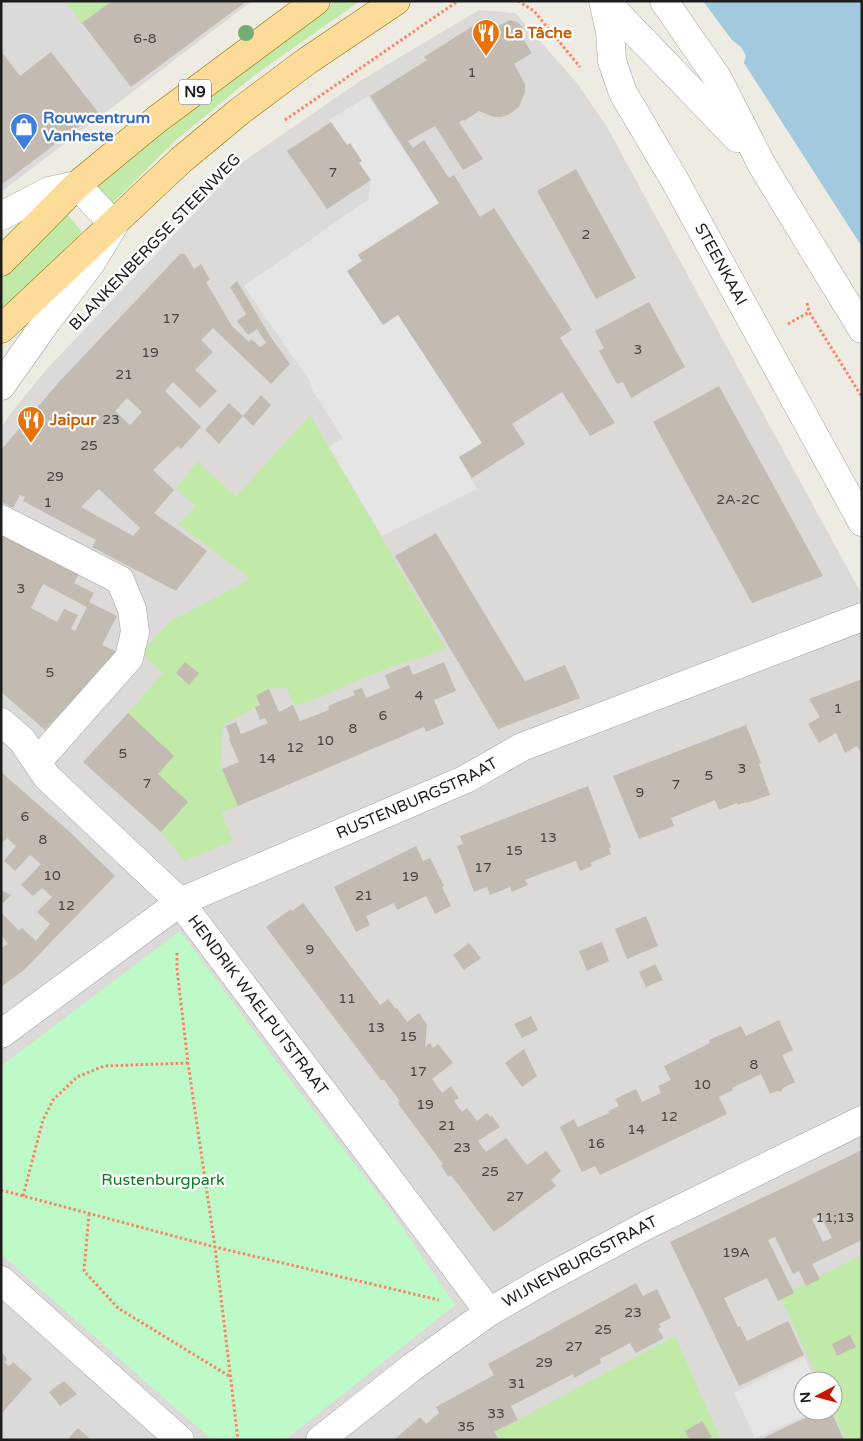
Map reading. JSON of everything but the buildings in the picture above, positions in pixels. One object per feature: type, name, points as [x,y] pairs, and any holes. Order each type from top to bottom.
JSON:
[{"type":"main road","name":"N9","points":[[1,262],[77,185],[156,120],[316,1]]},
{"type":"main road","name":"BLANKENBERGSE STEENWEG","points":[[1,329],[114,225],[181,160],[240,111],[307,61],[396,1]]},
{"type":"street","name":"STEENKAAI","points":[[604,1],[720,119],[763,167]]},
{"type":"street","name":"STEENKAAI","points":[[604,1],[610,31],[612,61],[623,93],[674,179],[862,522]]},
{"type":"street","name":"STEENKAAI","points":[[664,1],[718,79],[763,167],[862,329]]},
{"type":"street","points":[[1,216],[49,191],[77,185],[114,225]]},
{"type":"street","name":"BLANKENBERGSE STEENWEG","points":[[1,386],[47,320],[91,264],[114,225]]},
{"type":"street","points":[[1,519],[120,580],[132,609],[135,632],[129,658],[37,762]]},
{"type":"street","name":"RUSTENBURGSTRAAT","points":[[1,1034],[180,902],[466,779],[522,747],[862,617]]},
{"type":"street","name":"HENDRIK WAELPUTSTRAAT","points":[[1,722],[22,740],[47,777],[180,902],[490,1312]]},
{"type":"street","name":"WIJNENBURGSTRAAT","points":[[320,1440],[411,1368],[490,1312],[546,1278],[647,1225],[862,1120]]},
{"type":"street","points":[[1,1280],[180,1440]]},
{"type":"path","points":[[279,124],[458,1]]},
{"type":"path","points":[[518,1],[534,11],[582,70]]},
{"type":"path","name":"BLANKENBERGSE STEENWEG","points":[[124,273],[211,178]]},
{"type":"path","points":[[807,303],[809,312],[862,397]]},
{"type":"path","points":[[178,950],[177,969],[188,1063],[215,1248],[238,1440]]},
{"type":"path","points":[[22,1196],[43,1120],[54,1100],[77,1077],[104,1066],[188,1063]]},
{"type":"path","points":[[1,1190],[215,1248],[442,1301]]},
{"type":"path","points":[[89,1214],[84,1271],[118,1308],[230,1376]]},
{"type":"shaded area","points":[[1,1],[252,1],[1,192]]},
{"type":"shaded area","points":[[479,10],[515,13],[577,83],[607,127],[862,595],[862,1440],[1,1440],[1,428],[46,370],[244,161],[360,81]]},
{"type":"shaded area","points":[[368,96],[439,203],[358,254],[362,261],[347,271],[383,325],[398,315],[482,443],[459,457],[477,489],[382,536],[329,447],[343,438],[309,385],[311,383],[244,286],[369,199],[370,180],[359,163],[362,161],[350,143],[347,145],[329,120]]},
{"type":"shaded area","points":[[804,1357],[811,1371],[793,1371],[793,1421],[755,1438],[734,1393]]},
{"type":"green space","points":[[65,1],[112,1],[82,23]]},
{"type":"green space","points":[[336,1],[360,1],[256,74],[176,140],[105,210],[83,188],[262,51]]},
{"type":"green space","points":[[63,209],[82,232],[1,315],[1,274]]},
{"type":"green space","points":[[310,415],[446,648],[370,675],[295,706],[286,687],[269,689],[256,695],[259,705],[223,725],[220,764],[238,806],[221,812],[233,841],[184,861],[161,832],[188,802],[158,774],[174,756],[128,713],[163,673],[141,653],[171,621],[251,579],[178,524],[196,506],[175,489],[198,461],[236,497]]},
{"type":"green space","name":"Rustenburgpark","points":[[180,931],[291,1081],[394,1215],[455,1305],[285,1440],[212,1440],[1,1254],[1,1066]]},
{"type":"green space","points":[[862,1255],[862,1440],[846,1440],[837,1421],[843,1421],[843,1371],[814,1371],[780,1296]]},
{"type":"green space","points":[[675,1336],[721,1440],[498,1440],[495,1432]]},
{"type":"water","points":[[703,1],[862,1],[862,247],[744,63],[746,56],[741,47],[732,40]]},
{"type":"place","name":"La Tâche","points":[[486,57]]},
{"type":"place","name":"Rouwcentrum Vanheste","points":[[24,151]]},
{"type":"place","name":"Jaipur","points":[[31,444]]}]
